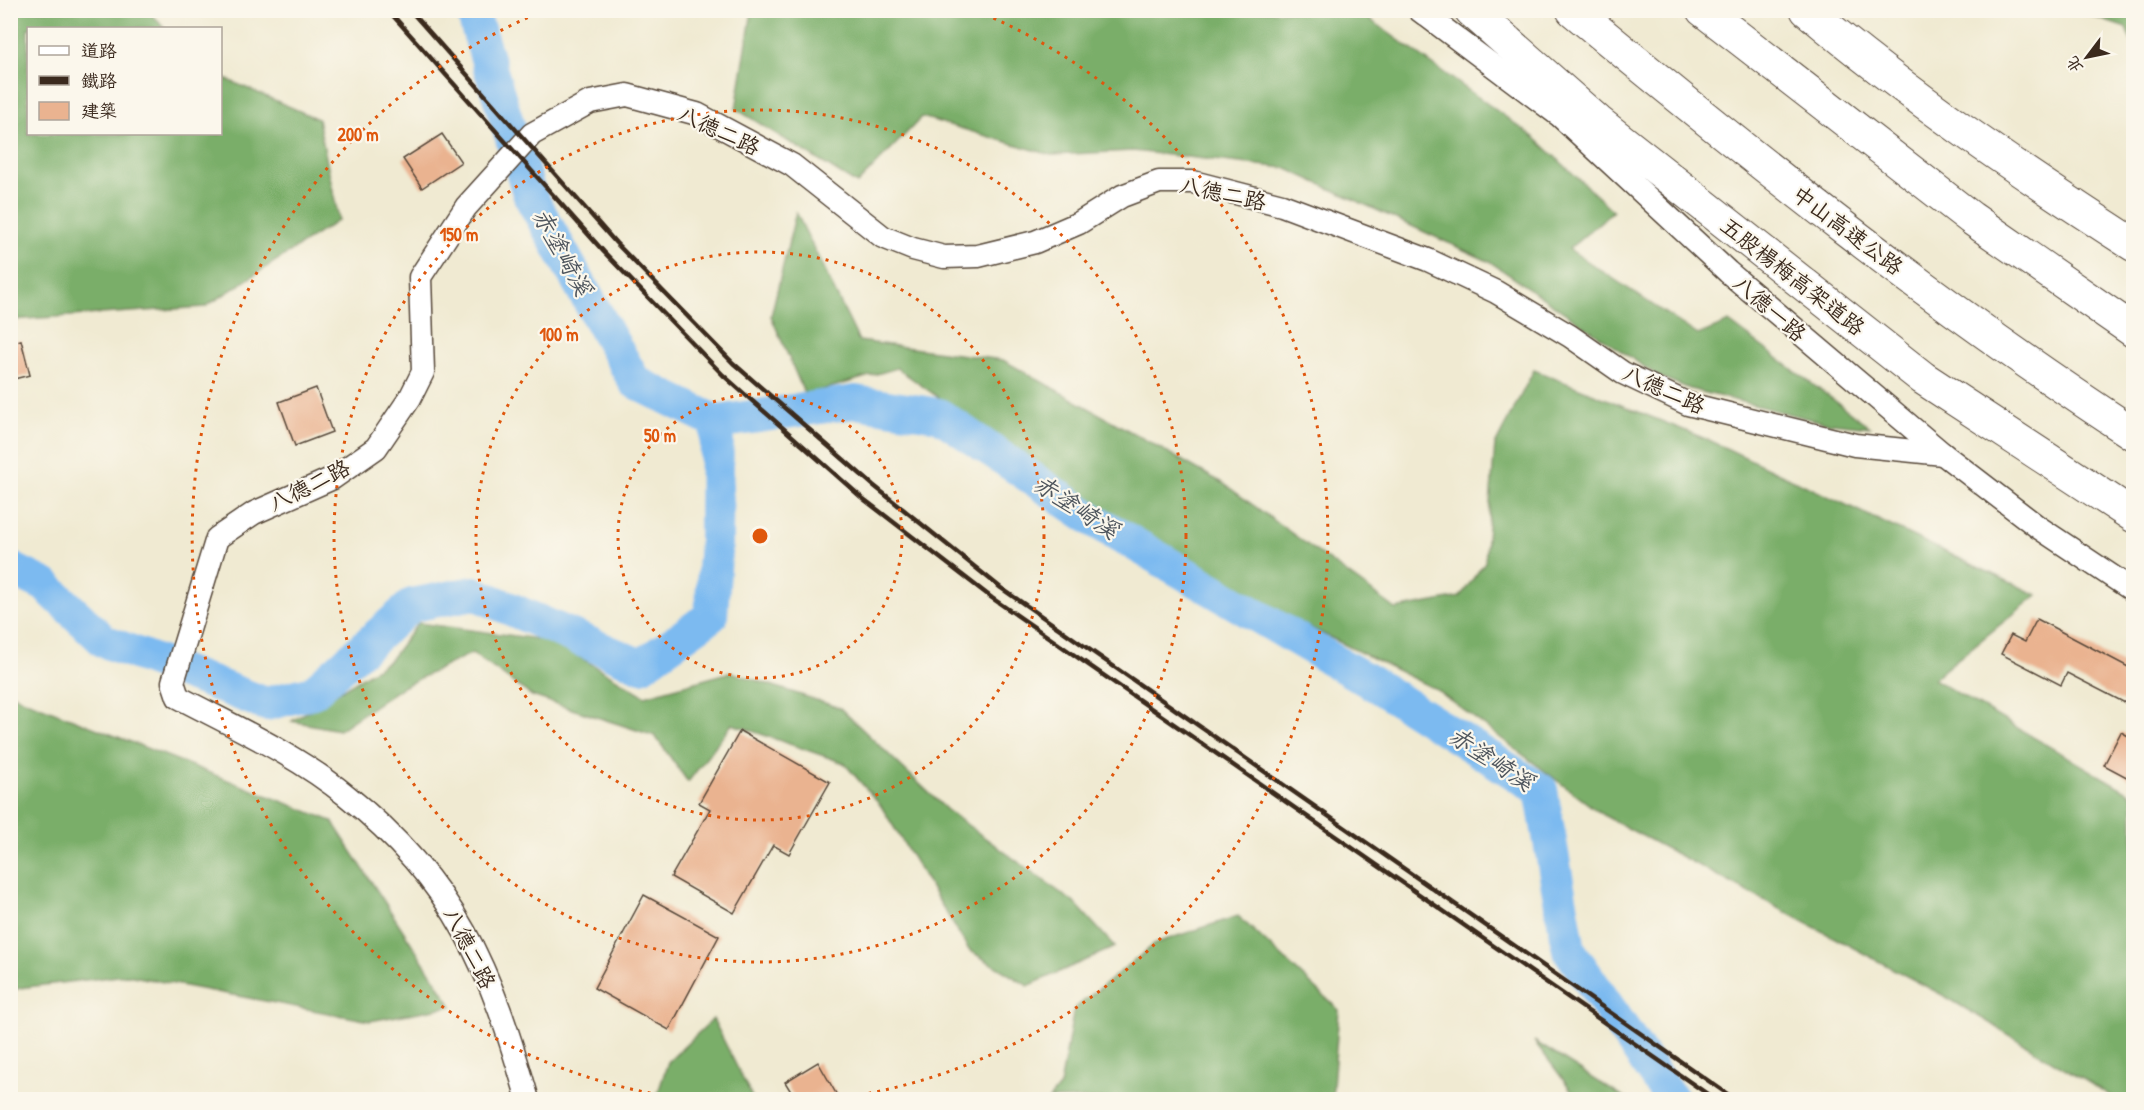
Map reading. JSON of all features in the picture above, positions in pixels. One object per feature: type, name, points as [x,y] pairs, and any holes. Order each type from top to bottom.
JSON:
[{"type":"highway","name":"五股楊梅高架道路","points":[[1471,10],[1598,122],[1923,378],[2133,516]]},
{"type":"highway","name":"中山高速公路","points":[[1574,10],[1700,116],[1853,235],[2036,370],[2133,434]]},
{"type":"highway","points":[[1703,10],[1971,218],[2133,331]]},
{"type":"highway","points":[[1807,10],[1851,48],[2000,159],[2133,245]]},
{"type":"street","name":"八德一路","points":[[1419,10],[1560,116],[1728,272],[1943,454],[2038,527],[2133,591]]},
{"type":"street","name":"八德二路","points":[[528,1100],[510,1036],[483,963],[461,922],[433,882],[395,838],[346,795],[296,761],[178,697],[173,682],[217,538],[254,513],[333,478],[376,447],[410,398],[423,372],[420,277],[438,246],[499,168],[532,134],[590,102],[627,95],[697,114],[792,165],[883,237],[913,249],[944,257],[978,256],[1035,242],[1078,223],[1122,196],[1159,182],[1193,182],[1282,206],[1428,260],[1496,292],[1570,336],[1623,373],[1688,404],[1855,444],[1943,454]]},
{"type":"green space","points":[[11,10],[149,11],[163,27],[27,27],[27,135],[222,135],[222,77],[318,119],[339,220],[205,307],[11,320]]},
{"type":"green space","points":[[752,11],[1358,11],[1535,138],[1613,211],[1569,249],[1698,335],[1729,322],[1870,427],[1822,422],[1690,389],[1658,376],[1490,262],[1285,168],[1133,151],[1051,155],[922,117],[857,184],[736,109]]},
{"type":"green space","points":[[2077,11],[2133,11],[2133,46],[2126,28]]},
{"type":"green space","points":[[796,212],[859,341],[1003,360],[1224,484],[1396,609],[1460,597],[1485,562],[1495,445],[1534,370],[1711,441],[2037,595],[1933,679],[2133,795],[2133,1099],[2116,1099],[1948,998],[1603,815],[1437,690],[1152,550],[897,368],[805,395],[771,316]]},
{"type":"green space","points":[[418,623],[553,641],[645,696],[731,672],[840,708],[947,810],[1076,904],[1115,947],[1028,986],[969,950],[881,806],[844,763],[732,724],[688,782],[655,736],[532,696],[472,653],[402,687],[339,730],[292,721],[390,660]]},
{"type":"green space","points":[[10,692],[19,698],[332,821],[452,1006],[370,1021],[127,975],[19,988],[11,992]]},
{"type":"green space","points":[[1238,916],[1339,1010],[1332,1099],[1049,1099],[1060,1086],[1074,1009],[1156,943]]},
{"type":"green space","points":[[713,1019],[753,1099],[656,1099],[668,1062]]},
{"type":"green space","points":[[1534,1041],[1626,1099],[1578,1099]]},
{"type":"building","points":[[442,134],[461,162],[422,188],[403,159]]},
{"type":"building","points":[[21,340],[30,375],[10,380],[10,343]]},
{"type":"building","points":[[316,388],[332,432],[295,446],[279,402]]},
{"type":"building","points":[[2037,619],[2134,670],[2134,702],[2131,706],[2067,673],[2061,685],[2001,654],[2011,635],[2025,642]]},
{"type":"building","points":[[740,731],[830,782],[789,854],[773,845],[734,913],[671,877],[710,809],[699,803]]},
{"type":"building","points":[[2121,732],[2134,739],[2134,781],[2104,765]]},
{"type":"building","points":[[644,895],[719,936],[669,1030],[594,988]]},
{"type":"building","points":[[818,1062],[838,1097],[796,1100],[785,1082]]},
{"type":"waterway","name":"赤塗崎溪","points":[[472,10],[530,196],[635,382],[717,422],[855,402],[939,415],[1095,521],[1377,686],[1541,790],[1569,950],[1672,1100]]},
{"type":"waterway","points":[[10,568],[45,585],[104,641],[266,704],[313,692],[412,605],[474,593],[641,666],[711,616],[716,540],[717,422]]},
{"type":"railway","points":[[388,10],[604,252],[723,375],[861,497],[992,598],[1716,1100]]},
{"type":"railway","points":[[410,10],[616,243],[733,363],[873,485],[1001,588],[1736,1100]]}]
